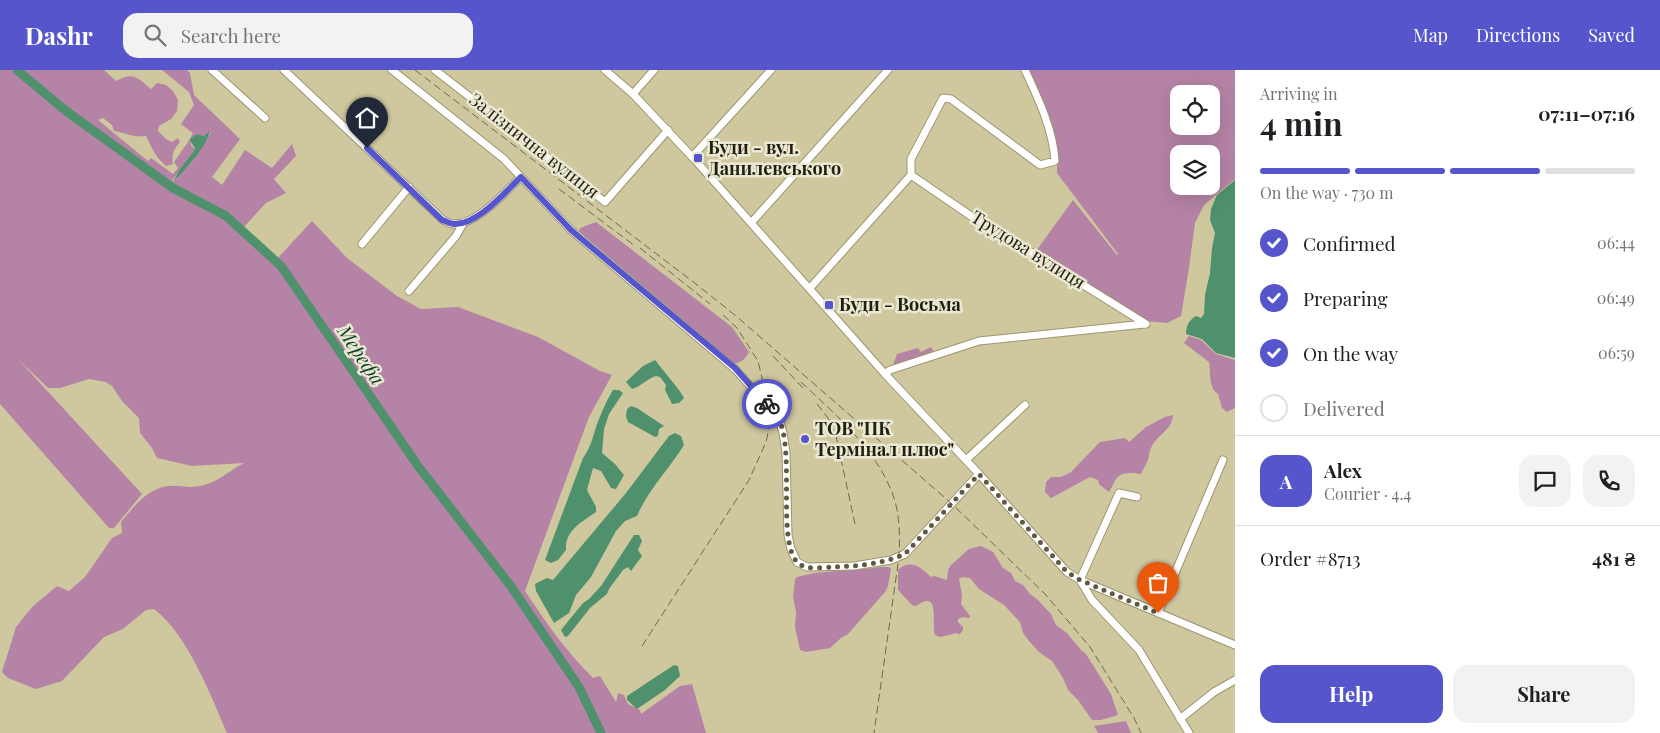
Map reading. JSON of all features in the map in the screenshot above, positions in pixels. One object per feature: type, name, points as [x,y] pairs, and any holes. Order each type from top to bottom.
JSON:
[{"type":"street","points":[[284,70],[442,220],[453,224],[464,222],[481,214],[521,177]]},
{"type":"street","points":[[392,70],[504,159],[571,230],[735,368],[779,419],[786,452],[788,535],[791,549],[797,562],[807,567],[854,566],[891,560],[905,554],[979,474]]},
{"type":"street","name":"Залізнична вулиця","points":[[436,70],[605,202],[668,130]]},
{"type":"street","points":[[605,70],[633,94],[668,130],[885,374],[979,474],[1067,572],[1080,580],[1235,645]]},
{"type":"street","points":[[633,94],[654,70]]},
{"type":"street","points":[[692,157],[771,70]]},
{"type":"street","points":[[751,223],[888,70]]},
{"type":"street","points":[[810,288],[911,174],[911,159],[943,98],[951,99],[1040,165],[1055,161],[1054,150],[1040,101],[1025,70]]},
{"type":"street","points":[[216,71],[265,118]]},
{"type":"street","name":"Трудова вулиця","points":[[885,374],[890,370],[979,341],[1146,324],[1008,238],[987,227],[911,174]]},
{"type":"street","points":[[362,244],[409,187]]},
{"type":"street","points":[[409,291],[456,236],[464,222]]},
{"type":"street","points":[[966,460],[1025,405]]},
{"type":"street","points":[[1158,613],[1223,460]]},
{"type":"street","points":[[1080,580],[1119,493],[1137,497]]},
{"type":"street","points":[[1080,580],[1092,600],[1139,650],[1189,733]]},
{"type":"street","points":[[1180,719],[1214,692],[1235,680]]},
{"type":"shaded area","points":[[0,70],[104,70],[116,81],[131,76],[139,79],[151,89],[157,83],[166,85],[173,91],[178,100],[177,111],[171,119],[159,126],[158,131],[172,142],[178,138],[180,142],[172,158],[173,164],[166,166],[162,163],[146,136],[134,136],[114,131],[112,125],[103,118],[98,120],[148,161],[151,158],[173,174],[178,168],[174,162],[193,133],[181,124],[194,105],[189,92],[162,70],[187,70],[190,73],[194,95],[240,139],[212,177],[222,185],[245,150],[272,168],[292,144],[296,156],[274,179],[286,193],[266,203],[243,228],[277,259],[312,221],[347,258],[397,296],[421,309],[458,307],[538,337],[600,371],[612,375],[589,417],[525,591],[565,647],[593,678],[600,676],[616,702],[618,693],[624,695],[628,704],[640,710],[641,714],[680,686],[692,684],[706,733],[227,733],[188,649],[166,620],[154,609],[146,610],[123,629],[104,637],[62,681],[36,689],[8,678],[2,672],[16,627],[33,606],[57,586],[69,591],[85,577],[112,538],[122,533],[121,522],[138,502],[159,488],[168,486],[196,487],[207,484],[244,463],[192,466],[157,458],[140,433],[139,418],[122,401],[112,386],[106,382],[89,379],[60,388],[48,388],[18,359],[142,494],[114,528],[109,528],[0,404]],"holes":[[[211,132],[193,161],[172,181],[195,149],[191,145],[190,140],[198,134],[204,136]]]},
{"type":"shaded area","points":[[1027,70],[1235,70],[1235,179],[1220,192],[1220,145],[1170,145],[1170,195],[1216,195],[1204,205],[1195,223],[1181,316],[1167,323],[1144,321],[1036,251],[1073,200],[1118,254],[1057,173],[1053,133],[1044,107]]},
{"type":"shaded area","points":[[210,131],[200,151],[173,182],[194,151],[195,148],[190,141],[191,138],[198,134],[204,136]]},
{"type":"shaded area","points":[[1235,180],[1235,358],[1216,353],[1202,339],[1186,334],[1187,326],[1191,319],[1196,316],[1201,318],[1204,314],[1205,295],[1215,233],[1210,220],[1211,209],[1220,192]]},
{"type":"shaded area","points":[[596,222],[732,327],[749,352],[744,359],[738,363],[732,363],[579,235],[580,228]]},
{"type":"shaded area","points":[[1189,336],[1201,340],[1216,354],[1235,360],[1235,408],[1227,412],[1222,408],[1218,394],[1211,384],[1209,362],[1184,343]]},
{"type":"shaded area","points":[[931,347],[934,352],[893,365],[897,354],[918,348],[921,352]]},
{"type":"shaded area","points":[[655,360],[684,398],[679,403],[672,404],[665,390],[666,385],[660,377],[653,377],[632,389],[626,382],[643,366]]},
{"type":"shaded area","points":[[613,390],[619,390],[623,393],[609,414],[604,429],[602,453],[624,475],[616,489],[611,488],[601,471],[593,468],[587,490],[596,507],[596,512],[575,527],[568,537],[566,550],[558,560],[551,563],[545,560],[583,458],[590,446],[597,424]]},
{"type":"shaded area","points":[[631,406],[664,426],[659,429],[658,436],[655,437],[628,422],[626,416],[627,409]]},
{"type":"shaded area","points":[[1173,415],[1170,425],[1151,448],[1148,460],[1141,474],[1122,474],[1115,481],[1109,492],[1099,484],[1098,480],[1090,477],[1051,498],[1045,492],[1046,482],[1051,477],[1061,477],[1071,472],[1100,442],[1125,438],[1129,442],[1146,427]]},
{"type":"shaded area","points":[[675,433],[681,436],[684,445],[647,497],[637,516],[625,521],[616,531],[591,577],[576,595],[569,613],[554,623],[536,591],[535,584],[547,578],[553,580],[626,493],[669,436]]},
{"type":"shaded area","points":[[634,535],[639,535],[642,541],[638,550],[642,556],[631,571],[628,567],[623,570],[607,594],[590,608],[568,636],[565,637],[561,630],[583,603],[601,586]]},
{"type":"shaded area","points":[[981,546],[993,552],[1003,568],[1011,573],[1015,581],[1023,585],[1038,600],[1051,614],[1056,625],[1067,633],[1086,654],[1111,694],[1118,715],[1101,720],[1092,720],[1078,700],[1068,690],[1052,661],[1039,652],[1023,633],[1020,622],[1004,605],[979,589],[970,578],[962,577],[959,579],[962,595],[961,604],[970,616],[969,618],[963,617],[958,619],[958,622],[963,627],[959,635],[957,633],[940,637],[935,635],[932,604],[929,601],[916,606],[912,605],[898,590],[898,570],[902,566],[916,566],[924,570],[931,577],[934,576],[947,580],[948,570],[951,565],[969,549]]},
{"type":"shaded area","points":[[889,567],[891,569],[888,586],[885,592],[848,634],[830,648],[806,652],[800,650],[795,627],[796,612],[793,597],[795,579],[807,574]]},
{"type":"shaded area","points":[[674,665],[678,666],[680,676],[665,690],[637,709],[627,700],[627,696]]},
{"type":"shaded area","points":[[1126,721],[1131,733],[1098,733],[1094,726]]},
{"type":"waterway","name":"Мерефа","points":[[17,70],[66,111],[173,188],[226,216],[281,266],[418,466],[510,585],[579,687],[601,733]]},
{"type":"railway","points":[[415,70],[736,316],[951,503],[1045,594],[1090,647],[1134,718],[1141,733]]},
{"type":"railway","points":[[559,189],[635,246]]},
{"type":"railway","points":[[640,248],[710,304]]},
{"type":"railway","points":[[642,646],[749,480],[766,442],[770,424],[769,407],[758,361],[737,328],[722,314]]},
{"type":"railway","points":[[773,356],[804,389]]},
{"type":"railway","points":[[801,382],[841,420],[866,448],[886,478],[897,510],[899,557],[874,733]]},
{"type":"railway","points":[[817,404],[828,418],[836,436],[855,524]]},
{"type":"way so far","points":[[767,404],[779,419],[783,433],[786,452],[788,535],[791,549],[797,562],[807,567],[854,566],[891,560],[905,554],[979,474],[1067,572],[1080,580],[1158,613]]},
{"type":"place","name":"Буди - вул. Данилевського","points":[[698,158]]},
{"type":"place","name":"Буди - Восьма","points":[[829,305]]},
{"type":"place","name":"ТОВ \"ПК Термінал плюс\"","points":[[805,439]]},
{"type":"route","points":[[367,148],[442,220],[453,224],[464,222],[481,214],[521,177],[571,230],[735,368],[767,404]]}]
